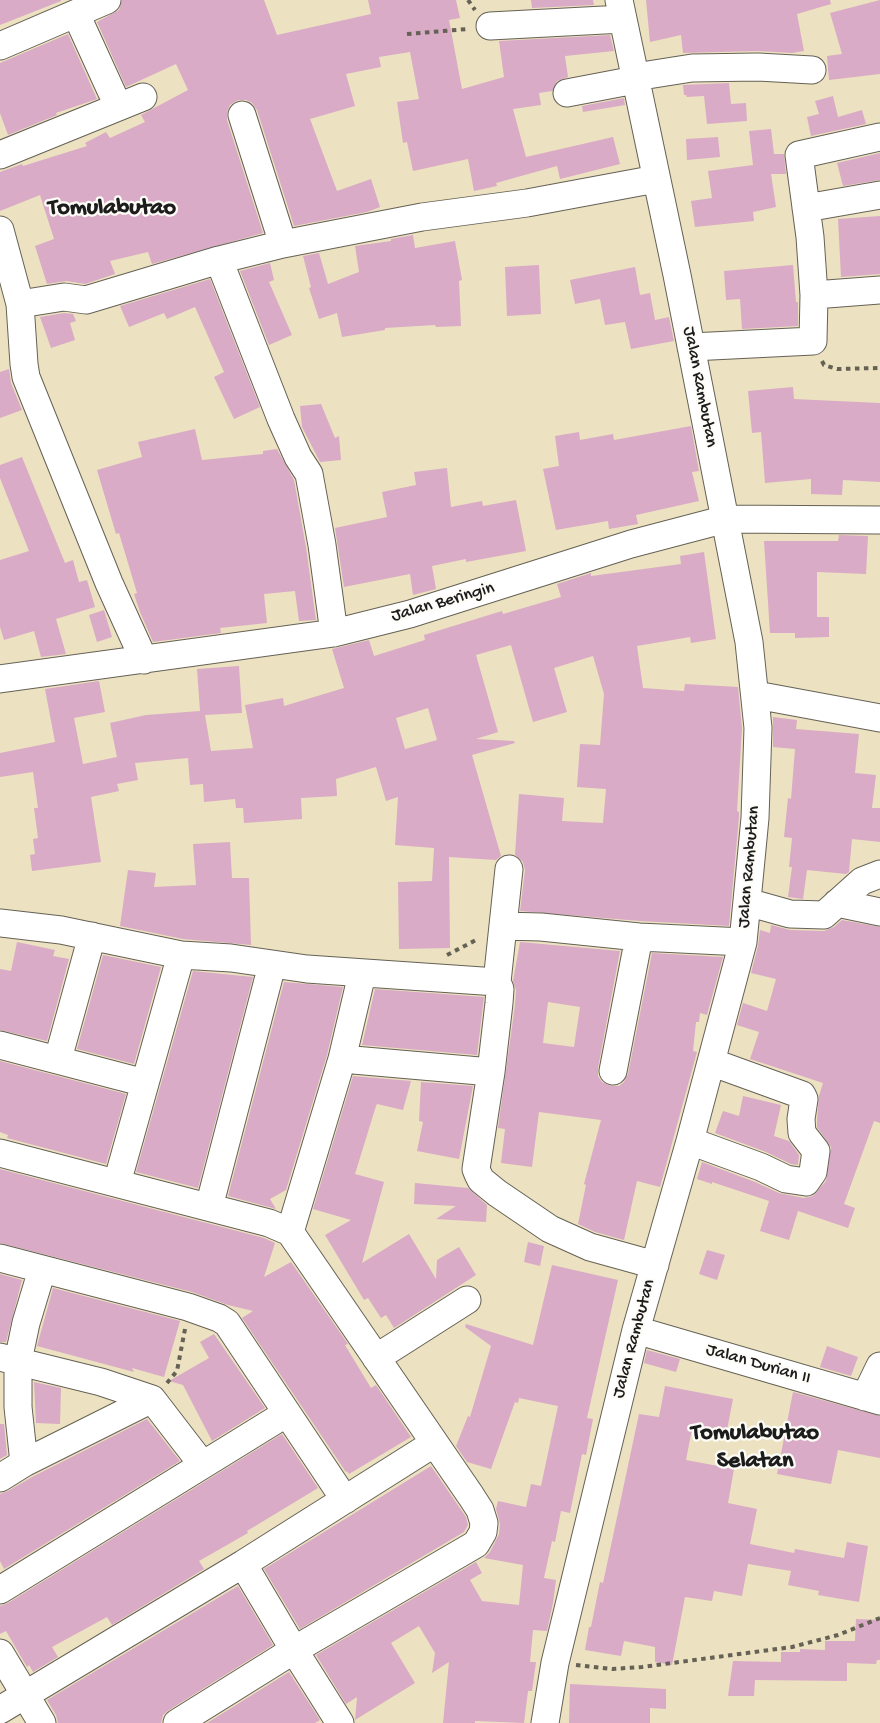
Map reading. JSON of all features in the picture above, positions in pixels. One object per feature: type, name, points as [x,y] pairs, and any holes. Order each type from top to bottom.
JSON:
[{"type":"street","points":[[0,46],[107,0]]},
{"type":"street","points":[[490,26],[621,10]]},
{"type":"street","name":"Jalan Rambutan","points":[[545,1723],[555,1663],[636,1330],[690,1141],[743,942],[755,818],[758,728],[749,642],[726,519],[621,10]]},
{"type":"street","points":[[0,155],[130,102],[76,14]]},
{"type":"street","points":[[567,93],[693,68],[758,67],[812,70]]},
{"type":"street","points":[[242,115],[283,244]]},
{"type":"street","points":[[691,347],[813,341],[814,295],[799,155],[880,137]]},
{"type":"street","points":[[20,304],[64,297],[94,299],[219,260],[283,244],[422,216],[527,202],[656,179]]},
{"type":"street","points":[[806,208],[880,195]]},
{"type":"street","points":[[0,230],[20,304],[11,353],[26,377],[109,583],[144,660]]},
{"type":"street","points":[[219,260],[285,428],[298,457],[309,474],[322,545],[334,633]]},
{"type":"street","points":[[814,295],[880,290]]},
{"type":"street","name":"Jalan Beringin","points":[[0,679],[334,633],[410,614],[631,544],[726,519],[880,520]]},
{"type":"street","points":[[756,695],[880,718]]},
{"type":"street","points":[[509,869],[497,982],[500,989],[492,1072],[476,1169],[481,1180],[497,1193],[550,1229],[590,1247],[655,1265]]},
{"type":"street","points":[[747,902],[770,910],[804,915],[824,915],[862,881],[880,874]]},
{"type":"street","points":[[837,903],[880,912]]},
{"type":"street","points":[[0,923],[60,930],[181,955],[231,958],[272,965],[362,974],[497,982]]},
{"type":"street","points":[[503,926],[552,928],[639,937],[743,942]]},
{"type":"street","points":[[58,1059],[92,936]]},
{"type":"street","points":[[613,1071],[639,937]]},
{"type":"street","points":[[117,1183],[181,955]]},
{"type":"street","points":[[209,1207],[272,965]]},
{"type":"street","points":[[290,1232],[342,1059],[362,974]]},
{"type":"street","points":[[0,1045],[145,1083]]},
{"type":"street","points":[[342,1059],[492,1072]]},
{"type":"street","points":[[690,1141],[767,1169],[786,1179],[806,1182],[813,1172],[816,1151],[802,1133],[801,1119],[804,1099],[802,1095],[711,1062]]},
{"type":"street","points":[[0,1153],[269,1222],[290,1232],[480,1510],[484,1523],[483,1532],[476,1544],[294,1650],[177,1723]]},
{"type":"street","points":[[0,1258],[188,1307],[219,1318],[226,1323],[345,1500]]},
{"type":"street","points":[[24,1464],[18,1407],[9,1359],[26,1323],[42,1270]]},
{"type":"street","points":[[376,1358],[467,1300]]},
{"type":"street","name":"Jalan Durian II","points":[[636,1330],[873,1399]]},
{"type":"street","points":[[9,1359],[101,1382],[152,1399],[202,1464]]},
{"type":"street","points":[[873,1399],[880,1366]]},
{"type":"street","points":[[0,1478],[152,1399]]},
{"type":"street","points":[[0,1590],[287,1413]]},
{"type":"street","points":[[0,1710],[243,1564],[433,1444]]},
{"type":"street","points":[[243,1564],[340,1723]]},
{"type":"street","points":[[0,1653],[42,1723]]},
{"type":"path","points":[[407,34],[490,26]]},
{"type":"path","points":[[813,341],[825,365],[837,369],[880,368]]},
{"type":"path","points":[[441,957],[503,926]]},
{"type":"path","points":[[177,1371],[188,1307]]},
{"type":"path","points":[[555,1663],[612,1669],[781,1648],[838,1635],[880,1618]]},
{"type":"building","points":[[0,0],[61,0],[61,1],[0,25]]},
{"type":"building","points":[[122,0],[264,0],[277,35],[371,14],[368,0],[456,0],[460,18],[449,20],[462,89],[504,77],[499,41],[610,35],[614,51],[565,56],[568,77],[557,81],[552,91],[539,93],[541,105],[513,109],[526,157],[613,137],[620,164],[560,179],[557,166],[496,183],[497,186],[474,191],[468,159],[413,171],[407,142],[403,143],[397,102],[419,99],[410,52],[379,57],[381,67],[346,74],[355,106],[310,119],[337,191],[371,179],[380,207],[367,212],[294,226],[257,110],[252,103],[238,100],[230,105],[227,120],[263,233],[152,264],[148,252],[110,261],[115,274],[85,284],[66,281],[47,284],[35,246],[54,239],[40,195],[0,211],[0,172],[87,146],[85,143],[106,132],[110,138],[145,122],[141,115],[188,90],[176,64],[126,87],[97,22],[119,10]]},
{"type":"building","points":[[531,0],[593,0],[594,5],[532,8]]},
{"type":"building","points":[[646,0],[830,0],[831,4],[797,14],[804,51],[792,53],[758,51],[683,53],[681,35],[650,42]]},
{"type":"building","points":[[880,0],[880,74],[829,80],[827,56],[842,54],[830,13]]},
{"type":"building","points":[[68,34],[97,99],[56,113],[57,115],[8,135],[0,113],[0,63]]},
{"type":"building","points":[[729,83],[731,104],[746,103],[747,121],[707,124],[704,96],[687,97],[684,95],[683,85]]},
{"type":"building","points":[[833,96],[838,117],[862,110],[866,124],[811,136],[807,117],[819,114],[815,101]]},
{"type":"building","points":[[624,98],[625,105],[583,112],[582,106]]},
{"type":"building","points":[[771,129],[774,154],[784,154],[786,174],[771,174],[776,207],[753,212],[754,221],[695,227],[691,201],[712,198],[708,171],[753,165],[749,131]]},
{"type":"building","points":[[718,137],[720,157],[687,160],[686,139]]},
{"type":"building","points":[[880,153],[880,180],[843,186],[837,163]]},
{"type":"building","points":[[880,216],[880,274],[841,277],[838,219]]},
{"type":"building","points":[[413,235],[415,248],[455,241],[462,280],[459,281],[461,326],[385,328],[385,330],[342,337],[337,313],[319,319],[309,288],[311,287],[303,256],[319,253],[328,284],[359,272],[355,246]]},
{"type":"building","points":[[270,263],[274,280],[269,282],[292,335],[269,345],[240,271]]},
{"type":"building","points":[[539,265],[541,314],[507,316],[505,267]]},
{"type":"building","points":[[793,265],[796,302],[798,302],[798,326],[742,329],[740,299],[726,300],[724,271]]},
{"type":"building","points":[[635,267],[640,295],[650,293],[655,320],[669,317],[674,341],[631,349],[625,322],[605,325],[600,299],[575,304],[570,280]]},
{"type":"building","points":[[210,279],[260,407],[234,419],[214,377],[224,372],[195,307],[167,319],[164,313],[129,327],[120,306]]},
{"type":"building","points":[[64,313],[73,314],[76,321],[70,323],[75,340],[51,348],[40,317]]},
{"type":"building","points":[[9,369],[11,383],[22,410],[0,418],[0,372]]},
{"type":"building","points":[[793,387],[794,399],[880,403],[880,482],[843,480],[842,495],[811,494],[811,479],[765,483],[761,432],[752,433],[748,391]]},
{"type":"building","points":[[321,404],[335,438],[339,436],[341,460],[320,462],[302,427],[300,406]]},
{"type":"building","points":[[691,426],[699,471],[692,472],[699,501],[636,515],[638,524],[609,529],[608,521],[556,530],[543,469],[559,466],[555,436],[579,432],[580,440],[613,434],[614,440]]},
{"type":"building","points":[[195,429],[202,460],[263,454],[263,451],[277,449],[294,480],[316,620],[299,621],[295,591],[264,594],[267,623],[220,628],[221,633],[153,642],[134,594],[137,593],[97,470],[142,457],[138,442]]},
{"type":"building","points":[[22,457],[65,563],[73,560],[79,582],[87,580],[95,607],[56,619],[66,654],[41,657],[34,631],[4,640],[0,627],[0,560],[29,551],[0,478],[0,465]]},
{"type":"building","points":[[447,468],[451,507],[482,501],[483,506],[516,500],[526,551],[432,566],[436,589],[413,595],[410,574],[344,587],[335,528],[387,517],[382,492],[416,485],[414,472]]},
{"type":"building","points":[[839,535],[868,536],[866,574],[817,572],[817,617],[829,617],[829,637],[795,638],[795,633],[770,633],[764,541],[838,541]]},
{"type":"building","points":[[704,552],[716,639],[691,643],[690,637],[637,646],[643,688],[684,691],[685,684],[738,687],[742,728],[737,811],[739,817],[729,926],[520,911],[525,870],[523,862],[515,855],[519,794],[564,798],[562,821],[603,823],[606,789],[577,787],[580,744],[600,745],[604,694],[593,656],[554,668],[567,712],[533,722],[511,645],[476,655],[498,732],[476,739],[514,741],[515,743],[472,755],[501,856],[496,860],[449,857],[450,948],[399,949],[398,882],[432,881],[434,848],[395,845],[398,797],[386,801],[376,767],[336,779],[337,796],[301,798],[302,819],[244,823],[243,808],[236,808],[235,799],[204,802],[203,784],[190,785],[188,758],[135,763],[138,780],[117,784],[119,791],[91,797],[101,862],[32,871],[30,855],[35,854],[33,839],[38,838],[34,808],[38,808],[33,772],[0,777],[0,753],[55,742],[45,689],[99,681],[105,712],[74,718],[83,764],[117,757],[110,723],[146,715],[200,711],[197,669],[239,666],[242,713],[205,715],[211,751],[253,748],[245,705],[283,698],[284,706],[344,688],[332,649],[369,640],[374,656],[425,640],[424,635],[502,611],[503,614],[561,597],[557,584],[591,573],[591,576],[681,564],[680,556]],"holes":[[[428,708],[437,740],[405,749],[396,718]]]},
{"type":"building","points":[[104,610],[112,637],[97,642],[89,615]]},
{"type":"building","points":[[773,717],[797,720],[796,729],[859,734],[855,773],[876,775],[872,808],[880,808],[880,842],[852,839],[849,872],[846,874],[807,870],[803,899],[788,897],[792,867],[789,867],[792,838],[784,837],[788,798],[791,799],[795,749],[773,747]]},
{"type":"building","points":[[230,842],[232,878],[249,878],[251,945],[183,939],[120,926],[128,870],[156,873],[154,887],[196,885],[193,844]]},
{"type":"building","points":[[842,920],[880,927],[880,1123],[874,1121],[844,1204],[855,1208],[848,1228],[798,1211],[789,1240],[760,1231],[769,1201],[697,1179],[702,1162],[779,1193],[804,1198],[813,1196],[826,1181],[831,1147],[817,1127],[819,1096],[823,1083],[750,1059],[759,1032],[737,1025],[743,1003],[767,1011],[776,979],[751,973],[760,930],[770,933],[771,925],[790,930],[824,931],[834,927]]},
{"type":"building","points":[[17,942],[55,950],[53,956],[69,959],[47,1041],[0,1030],[0,969],[11,971]]},
{"type":"building","points":[[520,942],[620,951],[598,1068],[598,1076],[602,1082],[611,1086],[619,1086],[628,1074],[652,953],[723,957],[707,1015],[700,1013],[699,1022],[696,1022],[693,1051],[697,1052],[660,1187],[637,1181],[624,1240],[595,1232],[578,1224],[586,1185],[584,1184],[601,1120],[539,1112],[532,1167],[501,1163],[505,1129],[498,1128],[515,1005],[516,990],[513,981]],"holes":[[[548,1002],[580,1007],[574,1047],[543,1043]]]},
{"type":"building","points":[[103,955],[161,967],[134,1064],[77,1049]]},
{"type":"building","points":[[193,971],[253,977],[198,1188],[136,1172]]},
{"type":"building","points":[[284,982],[343,987],[327,1055],[286,1190],[270,1199],[276,1209],[228,1196]]},
{"type":"building","points":[[375,989],[484,997],[477,1055],[362,1045]]},
{"type":"building","points":[[0,1061],[126,1094],[106,1164],[7,1138],[8,1135],[0,1132]]},
{"type":"building","points":[[353,1076],[411,1081],[403,1110],[377,1104],[355,1174],[384,1182],[362,1263],[409,1234],[436,1279],[437,1260],[459,1247],[476,1275],[394,1328],[386,1315],[381,1318],[368,1298],[364,1300],[325,1235],[351,1220],[313,1209]]},
{"type":"building","points":[[421,1082],[473,1086],[459,1159],[417,1151],[423,1122],[419,1121]]},
{"type":"building","points":[[743,1096],[781,1105],[774,1136],[789,1141],[799,1155],[798,1165],[715,1133],[723,1111],[739,1116]]},
{"type":"building","points":[[0,1169],[264,1238],[275,1243],[264,1277],[291,1262],[348,1344],[345,1345],[371,1388],[376,1385],[411,1437],[349,1474],[242,1318],[253,1311],[192,1292],[0,1243]]},
{"type":"building","points":[[415,1183],[468,1188],[487,1205],[486,1222],[436,1219],[456,1206],[414,1204]]},
{"type":"building","points":[[528,1242],[544,1246],[540,1266],[524,1262]]},
{"type":"building","points":[[707,1250],[725,1255],[717,1280],[699,1274]]},
{"type":"building","points":[[552,1265],[618,1280],[587,1418],[593,1419],[586,1455],[582,1454],[570,1513],[561,1511],[555,1542],[552,1541],[544,1578],[556,1580],[553,1603],[547,1631],[533,1630],[530,1662],[536,1662],[532,1691],[528,1691],[524,1723],[475,1721],[475,1723],[443,1723],[449,1662],[432,1673],[435,1653],[419,1626],[391,1643],[415,1683],[355,1720],[357,1697],[346,1704],[316,1655],[476,1562],[482,1573],[470,1580],[482,1601],[519,1605],[523,1565],[484,1558],[490,1552],[499,1534],[500,1524],[496,1509],[498,1501],[526,1507],[531,1484],[541,1486],[558,1406],[519,1398],[518,1403],[515,1402],[491,1469],[467,1462],[456,1446],[468,1416],[470,1417],[491,1346],[465,1327],[466,1324],[533,1345]]},
{"type":"building","points":[[0,1274],[22,1280],[6,1342],[0,1342]]},
{"type":"building","points":[[53,1288],[180,1321],[164,1377],[132,1368],[134,1372],[37,1346]]},
{"type":"building","points":[[214,1334],[265,1408],[212,1441],[183,1385],[169,1381],[209,1358],[200,1342]]},
{"type":"building","points":[[827,1346],[858,1357],[851,1376],[820,1367]]},
{"type":"building","points":[[647,1350],[680,1359],[676,1372],[644,1363]]},
{"type":"building","points":[[34,1382],[61,1388],[60,1424],[36,1423]]},
{"type":"building","points":[[665,1386],[733,1399],[726,1435],[692,1429],[686,1460],[734,1469],[728,1503],[757,1509],[750,1544],[794,1553],[795,1549],[844,1558],[847,1542],[868,1546],[859,1602],[818,1595],[819,1591],[788,1585],[791,1571],[748,1564],[742,1596],[714,1591],[712,1601],[685,1597],[672,1665],[655,1662],[655,1647],[624,1641],[621,1656],[585,1650],[600,1582],[603,1583],[639,1414],[659,1417]]},
{"type":"building","points":[[793,1392],[880,1416],[880,1458],[838,1450],[831,1484],[777,1474]]},
{"type":"building","points":[[147,1419],[180,1461],[4,1569],[0,1561],[0,1494]]},
{"type":"building","points":[[0,1424],[4,1424],[7,1455],[0,1459]]},
{"type":"building","points":[[282,1434],[318,1488],[199,1561],[204,1569],[112,1625],[107,1617],[52,1647],[58,1657],[33,1672],[29,1665],[27,1667],[6,1631],[0,1634],[0,1606]]},
{"type":"building","points":[[431,1466],[466,1517],[468,1525],[464,1532],[300,1629],[264,1569]]},
{"type":"building","points":[[238,1586],[273,1645],[169,1710],[163,1715],[161,1723],[58,1723],[47,1700]]},
{"type":"building","points":[[856,1619],[880,1620],[880,1660],[877,1660],[876,1664],[847,1663],[847,1681],[755,1680],[754,1696],[728,1696],[733,1661],[781,1662],[781,1652],[800,1652],[800,1649],[825,1650],[825,1641],[855,1641]]},
{"type":"building","points":[[289,1672],[320,1720],[315,1723],[207,1723]]},
{"type":"building","points":[[570,1684],[666,1689],[666,1709],[650,1708],[650,1723],[569,1723]]},
{"type":"district","name":"Tomulabutao","points":[[112,209]]},
{"type":"district","name":"Tomulabutao Selatan","points":[[755,1448]]}]
